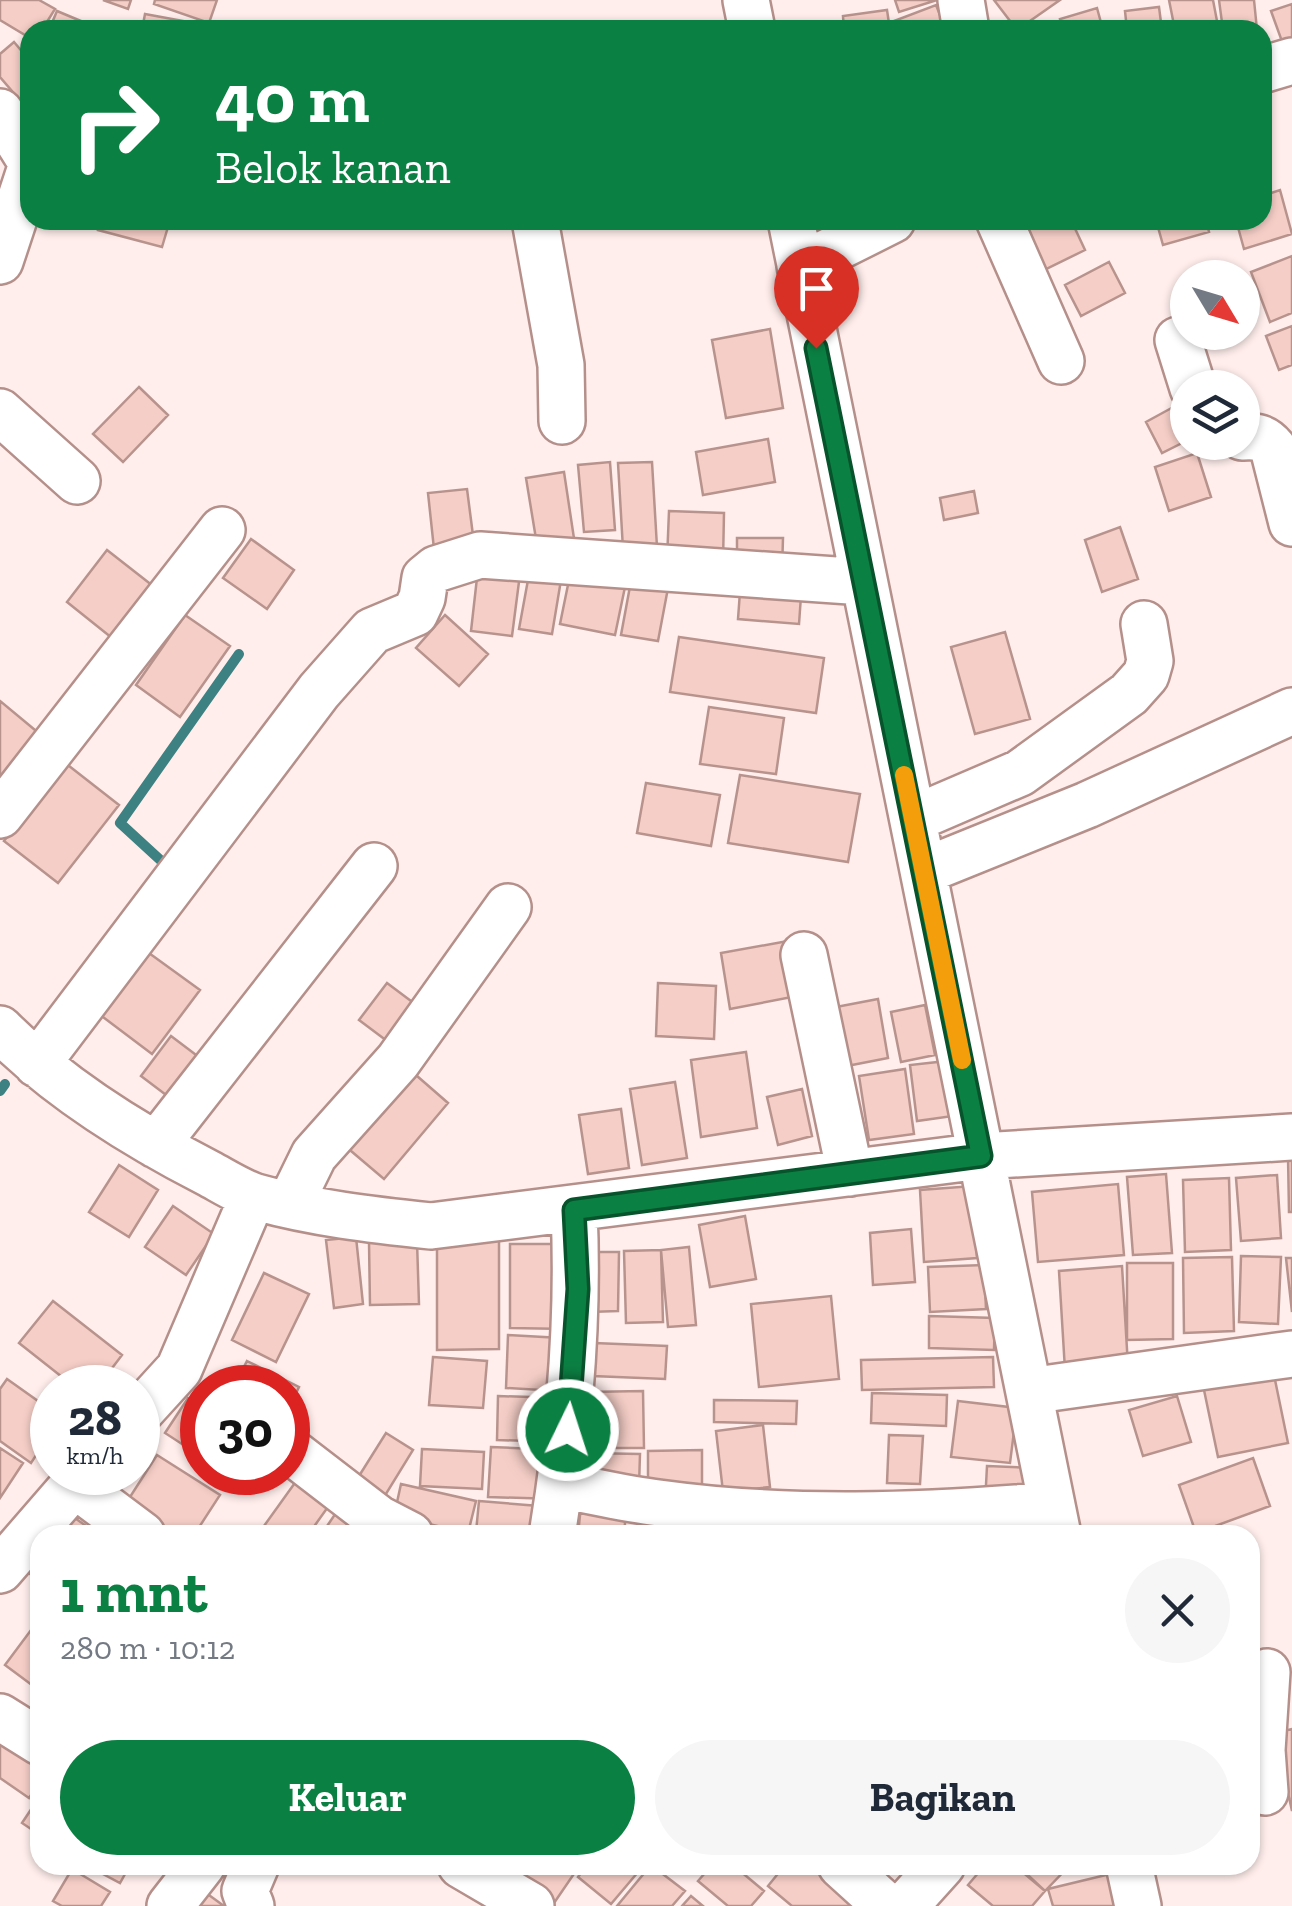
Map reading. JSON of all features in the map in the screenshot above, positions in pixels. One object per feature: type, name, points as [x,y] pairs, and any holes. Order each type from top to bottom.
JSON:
[{"type":"street","points":[[0,112],[20,144]]},
{"type":"street","points":[[0,261],[20,200]]},
{"type":"street","points":[[537,230],[561,366],[562,421]]},
{"type":"street","points":[[560,1486],[659,1504],[794,1514],[1055,1520],[792,230]]},
{"type":"street","points":[[800,266],[872,230]]},
{"type":"street","points":[[1003,230],[1060,361]]},
{"type":"street","points":[[0,412],[77,481]]},
{"type":"street","points":[[1260,438],[1273,448],[1292,523]]},
{"type":"street","points":[[0,815],[222,530]]},
{"type":"street","points":[[37,1064],[319,691],[372,631],[415,614],[425,578],[436,570],[480,556],[864,582]]},
{"type":"street","points":[[913,819],[1020,773],[1130,694],[1146,674],[1150,661],[1144,624]]},
{"type":"street","points":[[924,871],[1086,805],[1292,710]]},
{"type":"street","points":[[156,1145],[374,866]]},
{"type":"street","points":[[198,1365],[272,1200],[398,1061],[508,907]]},
{"type":"street","points":[[804,956],[850,1173]]},
{"type":"street","points":[[0,1029],[72,1091],[156,1145],[272,1200],[431,1226],[981,1156],[1292,1137]]},
{"type":"street","points":[[554,1525],[568,1430],[578,1289],[574,1210]]},
{"type":"street","points":[[1029,1391],[1292,1354]]},
{"type":"street","points":[[310,1466],[391,1525]]},
{"type":"street","points":[[34,1525],[63,1495]]},
{"type":"street","points":[[98,1495],[131,1525]]},
{"type":"street","points":[[5,1555],[30,1529]]},
{"type":"street","points":[[1265,1792],[1262,1750],[1270,1672]]},
{"type":"street","points":[[0,1717],[30,1736]]},
{"type":"street","points":[[170,1906],[194,1875]]},
{"type":"street","points":[[491,1875],[531,1906]]},
{"type":"street","points":[[852,1875],[886,1906]]},
{"type":"street","points":[[905,1906],[933,1875]]},
{"type":"street","points":[[1131,1875],[1138,1906]]},
{"type":"building","points":[[0,0],[39,0],[55,9],[48,20],[20,20],[20,32],[0,20]]},
{"type":"building","points":[[103,0],[131,0],[128,9]]},
{"type":"building","points":[[155,0],[217,0],[210,20],[154,4]]},
{"type":"building","points":[[895,0],[937,0],[899,12]]},
{"type":"building","points":[[994,0],[1060,0],[1031,20],[1009,20]]},
{"type":"building","points":[[1169,0],[1213,0],[1217,20],[1173,20]]},
{"type":"building","points":[[1219,0],[1254,0],[1256,20],[1222,20]]},
{"type":"building","points":[[1292,4],[1292,44],[1284,47],[1271,11]]},
{"type":"building","points":[[936,5],[942,20],[897,20]]},
{"type":"building","points":[[1159,7],[1161,20],[1126,20],[1125,11]]},
{"type":"building","points":[[1097,8],[1100,20],[1060,20]]},
{"type":"building","points":[[887,10],[888,20],[843,20],[843,16]]},
{"type":"building","points":[[57,11],[78,20],[53,20]]},
{"type":"building","points":[[145,14],[178,20],[144,20]]},
{"type":"building","points":[[14,42],[20,49],[20,100],[0,77],[0,54]]},
{"type":"building","points":[[1280,190],[1292,234],[1244,249],[1239,230],[1272,230],[1272,193]]},
{"type":"building","points":[[98,230],[167,230],[162,247]]},
{"type":"building","points":[[1023,230],[1076,230],[1085,250],[1042,271]]},
{"type":"building","points":[[1159,230],[1208,230],[1209,232],[1163,245]]},
{"type":"building","points":[[1292,256],[1292,313],[1270,322],[1260,296],[1260,268]]},
{"type":"building","points":[[1109,262],[1125,293],[1081,316],[1065,285]]},
{"type":"building","points":[[1292,326],[1292,365],[1279,370],[1266,336]]},
{"type":"building","points":[[770,329],[783,408],[726,418],[712,340]]},
{"type":"building","points":[[139,387],[168,415],[123,462],[93,434]]},
{"type":"building","points":[[1170,409],[1170,449],[1162,453],[1146,422]]},
{"type":"building","points":[[768,439],[775,482],[703,495],[696,452]]},
{"type":"building","points":[[1176,460],[1199,460],[1211,497],[1169,511],[1155,467]]},
{"type":"building","points":[[610,462],[615,530],[584,532],[578,465]]},
{"type":"building","points":[[652,462],[657,547],[623,549],[618,463]]},
{"type":"building","points":[[564,472],[575,545],[538,551],[526,478]]},
{"type":"building","points":[[467,489],[474,543],[434,549],[428,493]]},
{"type":"building","points":[[974,491],[978,513],[944,520],[940,498]]},
{"type":"building","points":[[669,511],[724,513],[723,562],[667,560]]},
{"type":"building","points":[[1120,527],[1138,579],[1102,592],[1085,540]]},
{"type":"building","points":[[737,538],[783,538],[782,571],[737,569]]},
{"type":"building","points":[[251,539],[294,570],[267,609],[223,578]]},
{"type":"building","points":[[107,550],[153,586],[112,638],[67,602]]},
{"type":"building","points":[[478,569],[520,574],[512,636],[471,631]]},
{"type":"building","points":[[530,569],[562,574],[552,634],[519,629]]},
{"type":"building","points":[[570,575],[625,587],[615,635],[560,624]]},
{"type":"building","points":[[741,578],[802,582],[799,624],[738,619]]},
{"type":"building","points":[[631,581],[668,588],[658,641],[621,635]]},
{"type":"building","points":[[185,615],[230,646],[180,717],[136,685]]},
{"type":"building","points":[[445,615],[488,654],[459,686],[416,648]]},
{"type":"building","points":[[1005,632],[1030,719],[975,734],[951,647]]},
{"type":"building","points":[[679,637],[824,658],[816,713],[670,692]]},
{"type":"building","points":[[0,701],[41,735],[5,779],[0,776]]},
{"type":"building","points":[[709,707],[784,718],[776,774],[700,764]]},
{"type":"building","points":[[64,762],[119,805],[58,883],[4,841]]},
{"type":"building","points":[[740,775],[860,794],[848,862],[728,843]]},
{"type":"building","points":[[646,783],[720,795],[711,846],[637,833]]},
{"type":"building","points":[[788,941],[797,996],[730,1009],[721,953]]},
{"type":"building","points":[[142,948],[200,990],[152,1054],[95,1011]]},
{"type":"building","points":[[387,983],[427,1013],[399,1050],[359,1020]]},
{"type":"building","points":[[658,983],[716,986],[714,1039],[656,1036]]},
{"type":"building","points":[[878,999],[888,1058],[847,1066],[836,1007]]},
{"type":"building","points":[[925,1005],[935,1055],[901,1062],[891,1012]]},
{"type":"building","points":[[171,1036],[212,1067],[182,1107],[141,1076]]},
{"type":"building","points":[[746,1052],[757,1128],[701,1137],[691,1060]]},
{"type":"building","points":[[947,1061],[953,1116],[917,1121],[910,1065]]},
{"type":"building","points":[[409,1069],[448,1103],[384,1179],[344,1145]]},
{"type":"building","points":[[905,1069],[914,1134],[869,1140],[859,1076]]},
{"type":"building","points":[[675,1082],[687,1158],[642,1165],[630,1089]]},
{"type":"building","points":[[802,1089],[812,1136],[778,1145],[767,1097]]},
{"type":"building","points":[[621,1109],[629,1168],[588,1174],[579,1115]]},
{"type":"building","points":[[1288,1156],[1292,1156],[1292,1212],[1289,1212]]},
{"type":"building","points":[[119,1165],[158,1190],[129,1237],[89,1212]]},
{"type":"building","points":[[1166,1174],[1172,1253],[1133,1255],[1127,1177]]},
{"type":"building","points":[[1277,1175],[1281,1238],[1241,1241],[1236,1178]]},
{"type":"building","points":[[1229,1178],[1231,1250],[1185,1252],[1183,1180]]},
{"type":"building","points":[[1118,1184],[1124,1255],[1038,1262],[1032,1192]]},
{"type":"building","points":[[973,1186],[977,1258],[924,1262],[920,1190]]},
{"type":"building","points":[[173,1206],[214,1234],[186,1275],[145,1247]]},
{"type":"building","points":[[745,1216],[756,1279],[710,1287],[699,1225]]},
{"type":"building","points":[[911,1229],[915,1282],[873,1285],[870,1233]]},
{"type":"building","points":[[356,1237],[363,1304],[334,1308],[326,1240]]},
{"type":"building","points":[[437,1240],[499,1240],[499,1349],[437,1350]]},
{"type":"building","points":[[417,1241],[419,1304],[370,1305],[369,1242]]},
{"type":"building","points":[[510,1244],[567,1244],[567,1329],[510,1328]]},
{"type":"building","points":[[689,1247],[696,1325],[668,1327],[661,1250]]},
{"type":"building","points":[[661,1250],[663,1322],[626,1323],[624,1251]]},
{"type":"building","points":[[589,1252],[619,1252],[618,1311],[589,1312]]},
{"type":"building","points":[[1241,1256],[1281,1257],[1278,1324],[1239,1322]]},
{"type":"building","points":[[1232,1257],[1234,1331],[1184,1333],[1183,1258]]},
{"type":"building","points":[[1286,1258],[1292,1258],[1292,1312]]},
{"type":"building","points":[[1127,1263],[1173,1263],[1173,1339],[1127,1340]]},
{"type":"building","points":[[984,1265],[986,1309],[930,1312],[928,1267]]},
{"type":"building","points":[[1122,1266],[1128,1366],[1065,1370],[1059,1271]]},
{"type":"building","points":[[264,1273],[309,1294],[276,1362],[232,1340]]},
{"type":"building","points":[[831,1296],[839,1379],[759,1387],[751,1304]]},
{"type":"building","points":[[53,1301],[122,1355],[114,1365],[47,1365],[19,1343]]},
{"type":"building","points":[[929,1316],[995,1318],[994,1350],[929,1348]]},
{"type":"building","points":[[508,1335],[561,1338],[558,1391],[506,1388]]},
{"type":"building","points":[[594,1343],[667,1346],[665,1379],[593,1376]]},
{"type":"building","points":[[433,1357],[487,1361],[483,1408],[429,1405]]},
{"type":"building","points":[[993,1357],[994,1387],[862,1390],[861,1360]]},
{"type":"building","points":[[1274,1375],[1288,1443],[1218,1457],[1204,1390]]},
{"type":"building","points":[[7,1379],[30,1395],[30,1462],[0,1441],[0,1389]]},
{"type":"building","points":[[643,1391],[644,1448],[586,1448],[586,1392]]},
{"type":"building","points":[[872,1393],[947,1395],[946,1426],[871,1423]]},
{"type":"building","points":[[498,1396],[561,1398],[559,1442],[497,1440]]},
{"type":"building","points":[[1177,1396],[1191,1442],[1143,1456],[1129,1410]]},
{"type":"building","points":[[714,1400],[797,1401],[796,1424],[714,1422]]},
{"type":"building","points":[[958,1401],[1017,1408],[1010,1463],[951,1457]]},
{"type":"building","points":[[180,1410],[180,1443],[165,1433]]},
{"type":"building","points":[[763,1425],[770,1487],[723,1492],[716,1431]]},
{"type":"building","points":[[386,1433],[413,1450],[381,1502],[354,1484]]},
{"type":"building","points":[[889,1435],[923,1436],[920,1484],[887,1483]]},
{"type":"building","points":[[491,1447],[557,1450],[555,1499],[488,1497]]},
{"type":"building","points":[[0,1448],[23,1463],[0,1498]]},
{"type":"building","points":[[422,1449],[484,1452],[482,1489],[420,1486]]},
{"type":"building","points":[[702,1450],[702,1490],[648,1490],[648,1451]]},
{"type":"building","points":[[585,1453],[640,1454],[639,1486],[584,1484]]},
{"type":"building","points":[[160,1457],[180,1470],[180,1495],[220,1495],[200,1525],[137,1525],[119,1514],[131,1495],[160,1495]]},
{"type":"building","points":[[1253,1458],[1270,1506],[1218,1525],[1193,1525],[1179,1485]]},
{"type":"building","points":[[987,1466],[1033,1468],[1032,1506],[985,1504]]},
{"type":"building","points":[[310,1479],[335,1497],[315,1525],[265,1525],[286,1495],[310,1495]]},
{"type":"building","points":[[401,1484],[476,1501],[470,1525],[433,1525],[394,1516]]},
{"type":"building","points":[[582,1496],[627,1500],[625,1525],[579,1525]]},
{"type":"building","points":[[479,1501],[551,1507],[550,1525],[477,1525]]},
{"type":"building","points":[[342,1504],[372,1525],[328,1525]]},
{"type":"building","points":[[646,1506],[688,1508],[687,1525],[644,1525]]},
{"type":"building","points":[[72,1516],[85,1525],[65,1525]]},
{"type":"building","points":[[702,1518],[750,1525],[701,1525]]},
{"type":"building","points":[[30,1631],[30,1684],[5,1665]]},
{"type":"building","points":[[0,1719],[30,1739],[30,1797],[0,1778]]},
{"type":"building","points":[[1292,1729],[1292,1811],[1275,1733]]},
{"type":"building","points":[[30,1811],[30,1828],[22,1823]]},
{"type":"building","points":[[68,1875],[82,1875],[110,1892],[101,1906],[62,1906],[53,1901]]},
{"type":"building","points":[[105,1875],[124,1875],[120,1883]]},
{"type":"building","points":[[506,1875],[573,1875],[552,1906]]},
{"type":"building","points":[[580,1875],[636,1875],[611,1904]]},
{"type":"building","points":[[643,1875],[664,1875],[685,1891],[672,1906],[617,1906]]},
{"type":"building","points":[[703,1875],[745,1875],[764,1891],[751,1906],[728,1906],[698,1881]]},
{"type":"building","points":[[777,1875],[823,1875],[862,1906],[792,1906],[768,1886]]},
{"type":"building","points":[[976,1875],[1026,1875],[1045,1891],[1032,1906],[993,1906],[968,1885]]},
{"type":"building","points":[[1028,1875],[1060,1875],[1045,1891]]},
{"type":"building","points":[[1110,1875],[1118,1906],[1053,1906],[1048,1889]]},
{"type":"building","points":[[202,1890],[224,1906],[190,1906]]},
{"type":"building","points":[[691,1896],[703,1906],[682,1906]]},
{"type":"waterway","points":[[169,868],[120,823],[239,654]]},
{"type":"waterway","points":[[0,1091],[5,1084]]},
{"type":"slow traffic","points":[[904,775],[962,1060]]},
{"type":"route","points":[[568,1430],[578,1289],[574,1210],[981,1156],[816,348]]}]
